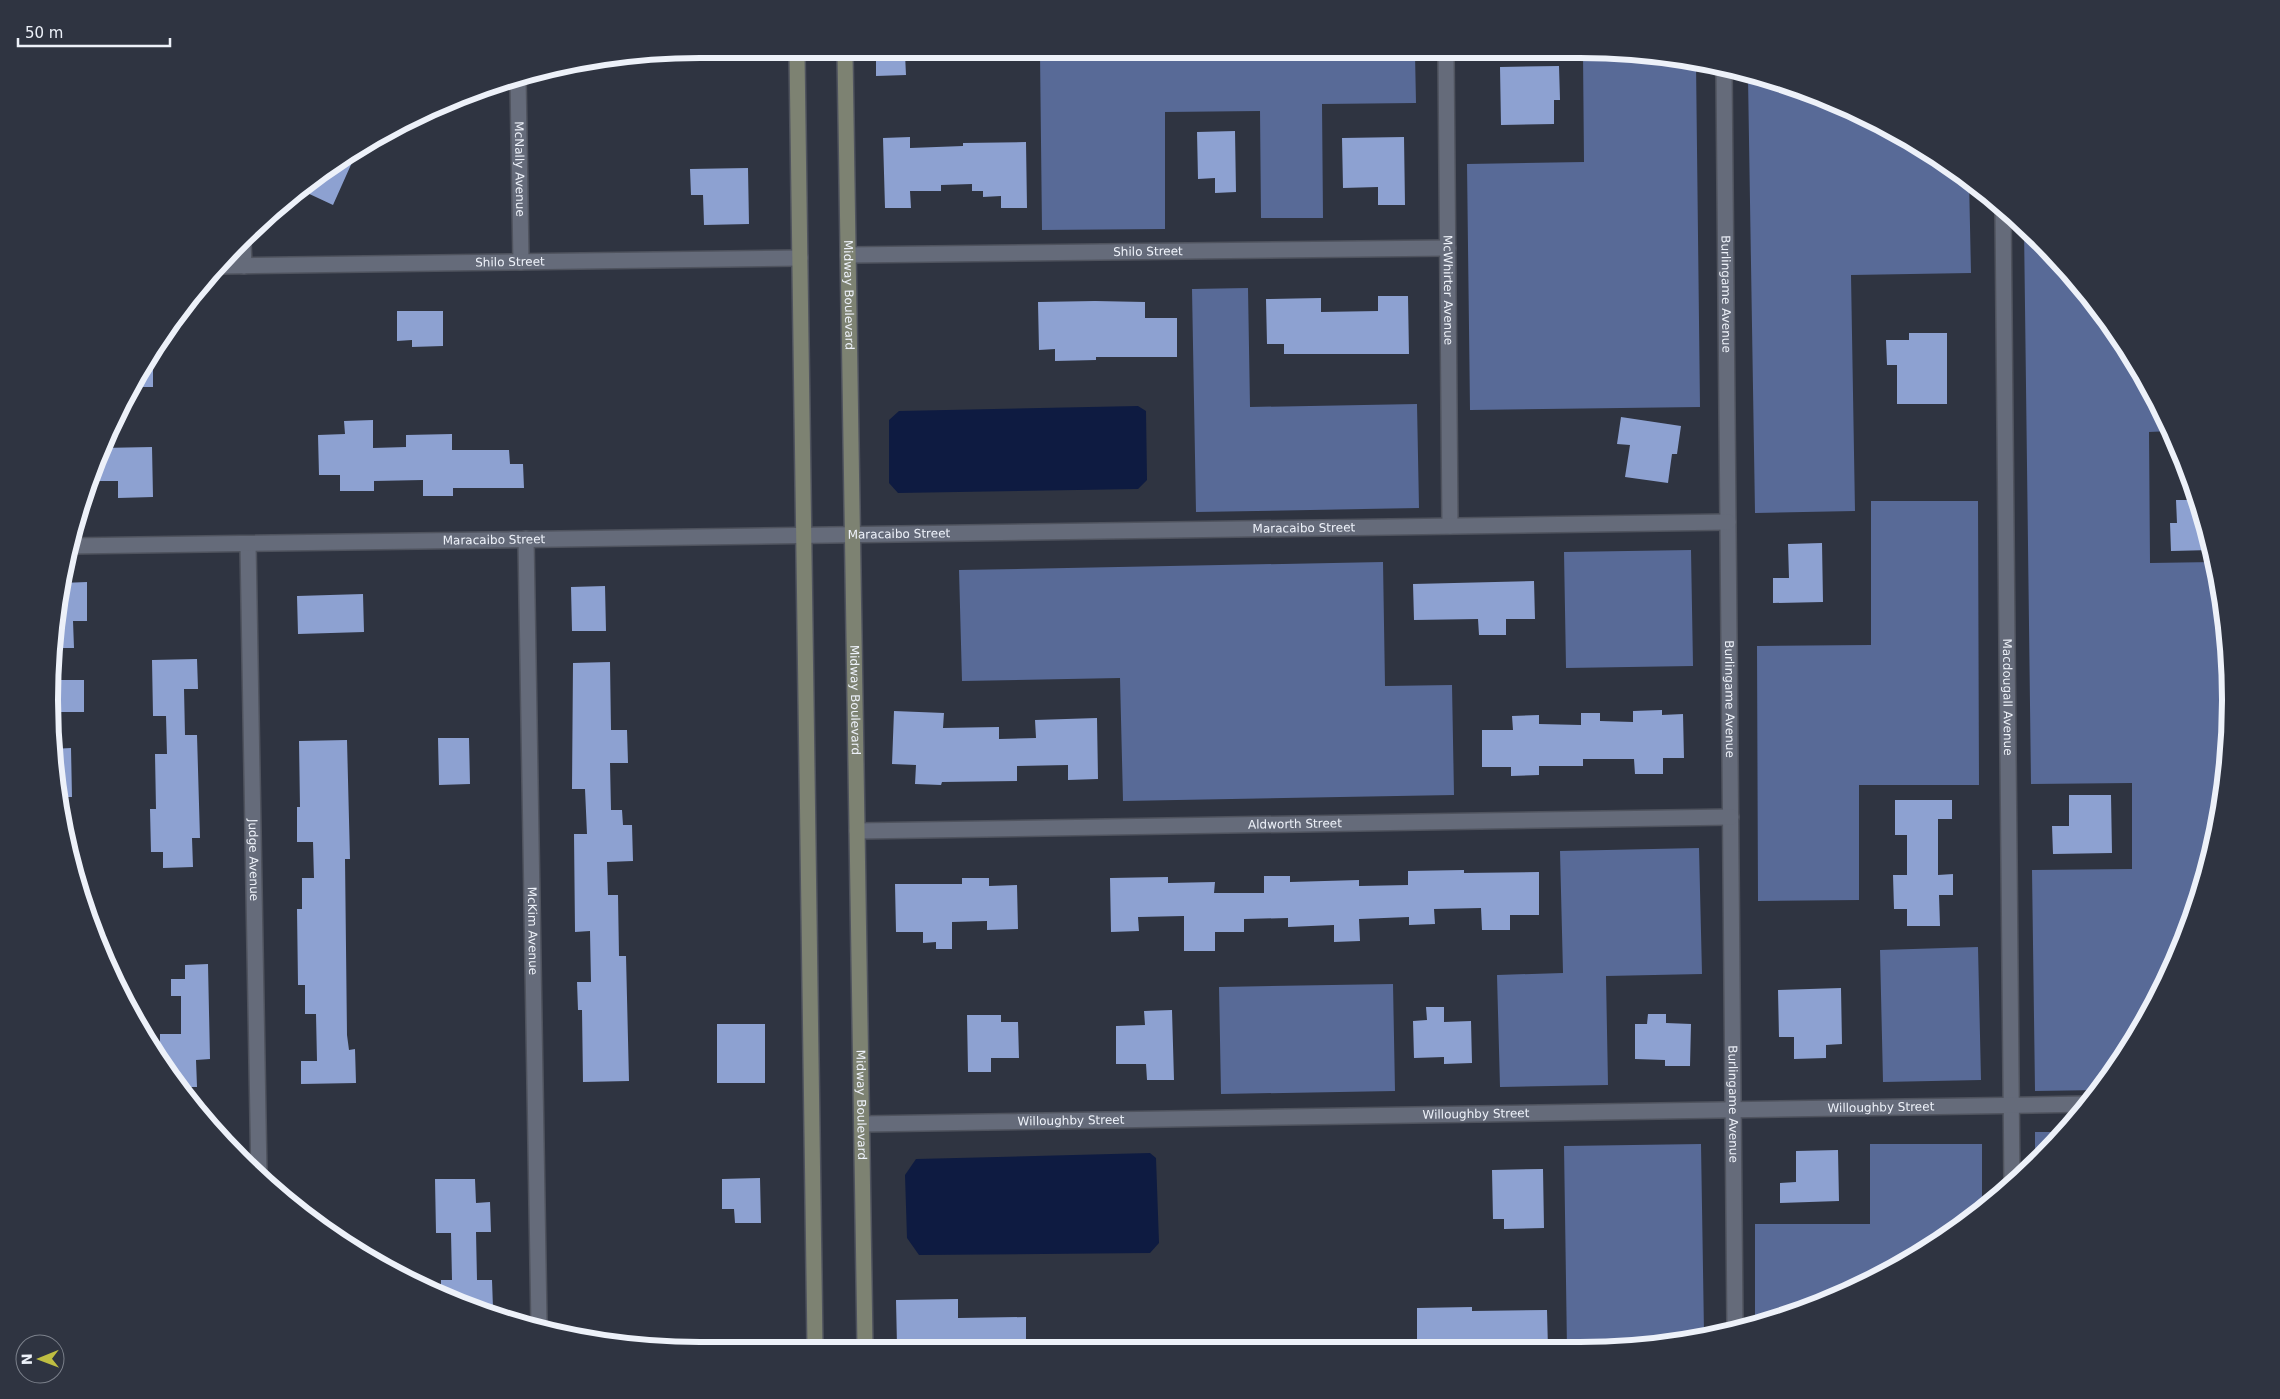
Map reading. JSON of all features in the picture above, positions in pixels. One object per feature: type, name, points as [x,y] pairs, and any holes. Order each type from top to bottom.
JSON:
[{"type":"street","points":[[797,58],[805,536],[814,1342]]},
{"type":"street","name":"Midway Boulevard","points":[[845,58],[866,1342]]},
{"type":"street","name":"McWhirter Avenue","points":[[1446,58],[1450,526]]},
{"type":"street","name":"Burlingame Avenue","points":[[1724,74],[1736,1322]]},
{"type":"street","name":"McNally Avenue","points":[[518,84],[522,262]]},
{"type":"street","name":"Macdougall Avenue","points":[[2003,216],[2012,1174]]},
{"type":"street","name":"Shilo Street","points":[[848,255],[1448,248]]},
{"type":"street","points":[[243,249],[244,266]]},
{"type":"street","name":"Shilo Street","points":[[227,266],[800,258]]},
{"type":"street","name":"Maracaibo Street","points":[[76,546],[1728,522]]},
{"type":"street","name":"McKim Avenue","points":[[526,539],[539,1321]]},
{"type":"street","name":"Judge Avenue","points":[[248,544],[259,1165]]},
{"type":"street","name":"Aldworth Street","points":[[857,831],[1731,817]]},
{"type":"street","name":"Willoughby Street","points":[[862,1124],[2078,1104]]},
{"type":"shaded area","points":[[1040,58],[1415,58],[1416,103],[1322,104],[1323,218],[1261,218],[1260,111],[1165,112],[1165,229],[1042,230]]},
{"type":"shaded area","points":[[1583,58],[1622,59],[1696,68],[1700,407],[1470,410],[1467,164],[1584,162]]},
{"type":"shaded area","points":[[1748,79],[1826,106],[1864,124],[1902,144],[1969,189],[1971,273],[1851,275],[1855,511],[1755,513]]},
{"type":"shaded area","points":[[2024,236],[2063,276],[2090,309],[2136,379],[2163,431],[2149,432],[2150,563],[2207,562],[2217,616],[2221,658],[2221,741],[2217,783],[2201,866],[2174,945],[2156,983],[2136,1021],[2090,1090],[2035,1091],[2032,870],[2132,869],[2132,783],[2031,784]]},
{"type":"shaded area","points":[[1248,288],[1250,407],[1417,404],[1419,508],[1196,512],[1192,289]]},
{"type":"shaded area","points":[[1138,406],[1146,411],[1147,480],[1138,489],[898,493],[889,483],[889,420],[899,411]]},
{"type":"shaded area","points":[[1871,501],[1978,501],[1979,785],[1859,785],[1859,900],[1758,901],[1757,646],[1871,645]]},
{"type":"shaded area","points":[[1691,550],[1693,666],[1566,668],[1564,552]]},
{"type":"shaded area","points":[[1383,562],[1385,686],[1452,685],[1454,795],[1123,801],[1120,678],[962,681],[959,570]]},
{"type":"shaded area","points":[[1699,848],[1702,974],[1606,976],[1608,1085],[1500,1087],[1497,975],[1563,973],[1560,851]]},
{"type":"shaded area","points":[[1978,947],[1981,1080],[1883,1082],[1880,950]]},
{"type":"shaded area","points":[[1393,984],[1395,1091],[1221,1094],[1219,987]]},
{"type":"shaded area","points":[[2035,1132],[2054,1132],[2035,1152]]},
{"type":"shaded area","points":[[1701,1144],[1704,1329],[1622,1340],[1567,1342],[1564,1146]]},
{"type":"shaded area","points":[[1870,1144],[1982,1144],[1982,1200],[1971,1209],[1902,1255],[1864,1275],[1826,1293],[1755,1317],[1755,1224],[1870,1224]]},
{"type":"shaded area","points":[[1150,1153],[1156,1158],[1159,1243],[1150,1253],[919,1255],[907,1238],[905,1175],[916,1159]]},
{"type":"building","points":[[876,58],[905,58],[906,75],[876,76]]},
{"type":"building","points":[[1559,66],[1560,100],[1554,100],[1554,124],[1501,125],[1500,67]]},
{"type":"building","points":[[1235,131],[1236,192],[1215,193],[1215,178],[1198,179],[1197,132]]},
{"type":"building","points":[[910,137],[910,148],[963,146],[963,143],[1026,142],[1027,208],[1001,208],[1001,196],[983,197],[983,191],[972,191],[972,184],[941,185],[941,191],[910,191],[911,208],[885,208],[883,138]]},
{"type":"building","points":[[1404,137],[1405,205],[1378,205],[1378,187],[1343,188],[1342,138]]},
{"type":"building","points":[[353,160],[333,205],[306,192]]},
{"type":"building","points":[[748,168],[749,224],[704,225],[703,195],[691,195],[690,169]]},
{"type":"building","points":[[1378,296],[1408,296],[1409,354],[1284,354],[1284,344],[1267,344],[1266,299],[1321,298],[1321,312],[1378,311]]},
{"type":"building","points":[[1038,302],[1145,302],[1145,318],[1177,318],[1177,357],[1096,357],[1096,360],[1055,361],[1055,349],[1039,350]]},
{"type":"building","points":[[397,311],[443,311],[443,346],[412,347],[412,340],[397,341]]},
{"type":"building","points":[[1909,333],[1947,333],[1947,404],[1897,404],[1897,365],[1887,365],[1886,340],[1909,340]]},
{"type":"building","points":[[153,364],[153,387],[139,387]]},
{"type":"building","points":[[1621,417],[1681,426],[1677,454],[1672,454],[1668,483],[1625,477],[1630,445],[1617,444]]},
{"type":"building","points":[[373,420],[373,448],[406,447],[406,435],[452,434],[452,450],[509,450],[510,464],[523,464],[524,488],[453,488],[453,496],[423,496],[423,480],[374,481],[374,491],[340,491],[340,475],[319,475],[318,435],[345,434],[344,421]]},
{"type":"building","points":[[152,447],[153,497],[118,498],[118,481],[99,481],[99,474],[109,448]]},
{"type":"building","points":[[2176,500],[2190,500],[2205,550],[2171,551],[2170,523],[2177,523]]},
{"type":"building","points":[[1822,543],[1823,602],[1773,603],[1773,578],[1789,578],[1788,544]]},
{"type":"building","points":[[1534,581],[1535,619],[1506,619],[1506,635],[1479,635],[1478,619],[1414,620],[1413,584]]},
{"type":"building","points":[[87,582],[87,621],[73,621],[74,648],[60,648],[63,616],[69,583]]},
{"type":"building","points":[[605,586],[606,631],[572,631],[571,587]]},
{"type":"building","points":[[363,594],[364,632],[298,634],[297,596]]},
{"type":"building","points":[[197,659],[198,689],[184,689],[185,735],[197,735],[200,838],[192,838],[193,867],[163,868],[163,852],[151,852],[150,809],[156,809],[155,754],[167,754],[166,716],[153,716],[152,660]]},
{"type":"building","points":[[610,662],[611,730],[627,730],[628,763],[610,763],[611,810],[622,810],[623,825],[632,825],[633,861],[607,862],[608,895],[618,895],[619,956],[626,956],[629,1081],[583,1082],[582,1010],[578,1010],[577,982],[591,982],[590,931],[575,932],[574,834],[587,834],[585,789],[572,789],[573,663]]},
{"type":"building","points":[[58,680],[84,680],[84,712],[58,712]]},
{"type":"building","points":[[1662,710],[1662,715],[1683,714],[1684,758],[1663,758],[1663,774],[1635,774],[1634,759],[1583,759],[1583,766],[1539,766],[1539,775],[1511,776],[1511,767],[1482,767],[1482,730],[1513,730],[1512,716],[1539,715],[1539,724],[1581,725],[1581,713],[1600,713],[1600,721],[1633,722],[1633,711]]},
{"type":"building","points":[[894,711],[944,713],[943,728],[999,727],[999,739],[1036,738],[1035,720],[1097,718],[1098,779],[1068,780],[1068,765],[1017,766],[1017,781],[942,782],[941,785],[915,784],[916,765],[892,764]]},
{"type":"building","points":[[438,738],[469,738],[470,784],[439,785]]},
{"type":"building","points":[[347,740],[350,859],[345,859],[347,1035],[349,1050],[355,1049],[356,1083],[301,1084],[301,1061],[317,1061],[316,1014],[305,1014],[305,985],[298,985],[297,909],[302,909],[302,878],[314,878],[313,842],[297,842],[297,807],[300,807],[299,741]]},
{"type":"building","points":[[71,748],[72,797],[65,797],[60,749]]},
{"type":"building","points":[[2069,795],[2111,795],[2112,853],[2053,854],[2052,826],[2069,826]]},
{"type":"building","points":[[1895,800],[1952,800],[1952,819],[1938,819],[1938,875],[1953,874],[1953,895],[1939,895],[1940,926],[1907,926],[1907,909],[1894,909],[1893,875],[1907,875],[1907,835],[1895,835]]},
{"type":"building","points":[[1464,870],[1464,873],[1539,872],[1539,915],[1510,915],[1510,930],[1482,930],[1481,908],[1434,909],[1435,924],[1409,925],[1409,917],[1359,919],[1360,941],[1334,942],[1334,925],[1288,927],[1288,918],[1244,919],[1244,932],[1215,932],[1215,951],[1184,951],[1184,916],[1138,917],[1139,931],[1111,932],[1110,878],[1168,877],[1168,883],[1215,882],[1214,893],[1264,893],[1264,876],[1290,876],[1290,882],[1359,880],[1359,886],[1408,885],[1408,871]]},
{"type":"building","points":[[962,878],[989,878],[989,886],[1017,885],[1018,929],[987,930],[987,921],[952,922],[952,949],[936,949],[936,942],[923,943],[923,932],[896,932],[895,884],[962,884]]},
{"type":"building","points":[[208,964],[210,1059],[196,1060],[197,1087],[188,1087],[160,1046],[160,1034],[181,1034],[181,996],[171,996],[171,979],[185,979],[185,965]]},
{"type":"building","points":[[1841,988],[1842,1044],[1826,1045],[1826,1058],[1794,1059],[1794,1037],[1779,1037],[1778,990]]},
{"type":"building","points":[[1426,1007],[1444,1007],[1444,1022],[1471,1021],[1472,1063],[1444,1064],[1444,1057],[1414,1058],[1413,1021],[1427,1020]]},
{"type":"building","points":[[1172,1010],[1174,1080],[1147,1080],[1146,1064],[1116,1064],[1116,1026],[1145,1025],[1144,1011]]},
{"type":"building","points":[[1648,1014],[1666,1014],[1666,1023],[1691,1024],[1690,1066],[1665,1066],[1665,1060],[1635,1059],[1635,1024],[1647,1024]]},
{"type":"building","points":[[967,1015],[1001,1015],[1001,1022],[1018,1022],[1019,1058],[991,1058],[991,1072],[968,1072]]},
{"type":"building","points":[[717,1024],[765,1024],[765,1083],[717,1083]]},
{"type":"building","points":[[1838,1150],[1839,1201],[1780,1203],[1780,1183],[1796,1182],[1796,1151]]},
{"type":"building","points":[[1543,1169],[1544,1228],[1504,1229],[1504,1219],[1493,1219],[1492,1170]]},
{"type":"building","points":[[760,1178],[761,1223],[735,1223],[734,1209],[722,1209],[722,1179]]},
{"type":"building","points":[[435,1179],[475,1179],[476,1203],[490,1202],[491,1232],[476,1232],[477,1280],[492,1280],[493,1307],[441,1287],[441,1280],[452,1280],[451,1233],[436,1233]]},
{"type":"building","points":[[958,1299],[958,1318],[1026,1317],[1026,1342],[897,1342],[896,1300]]},
{"type":"building","points":[[1472,1307],[1472,1311],[1547,1310],[1548,1342],[1417,1342],[1417,1308]]}]
